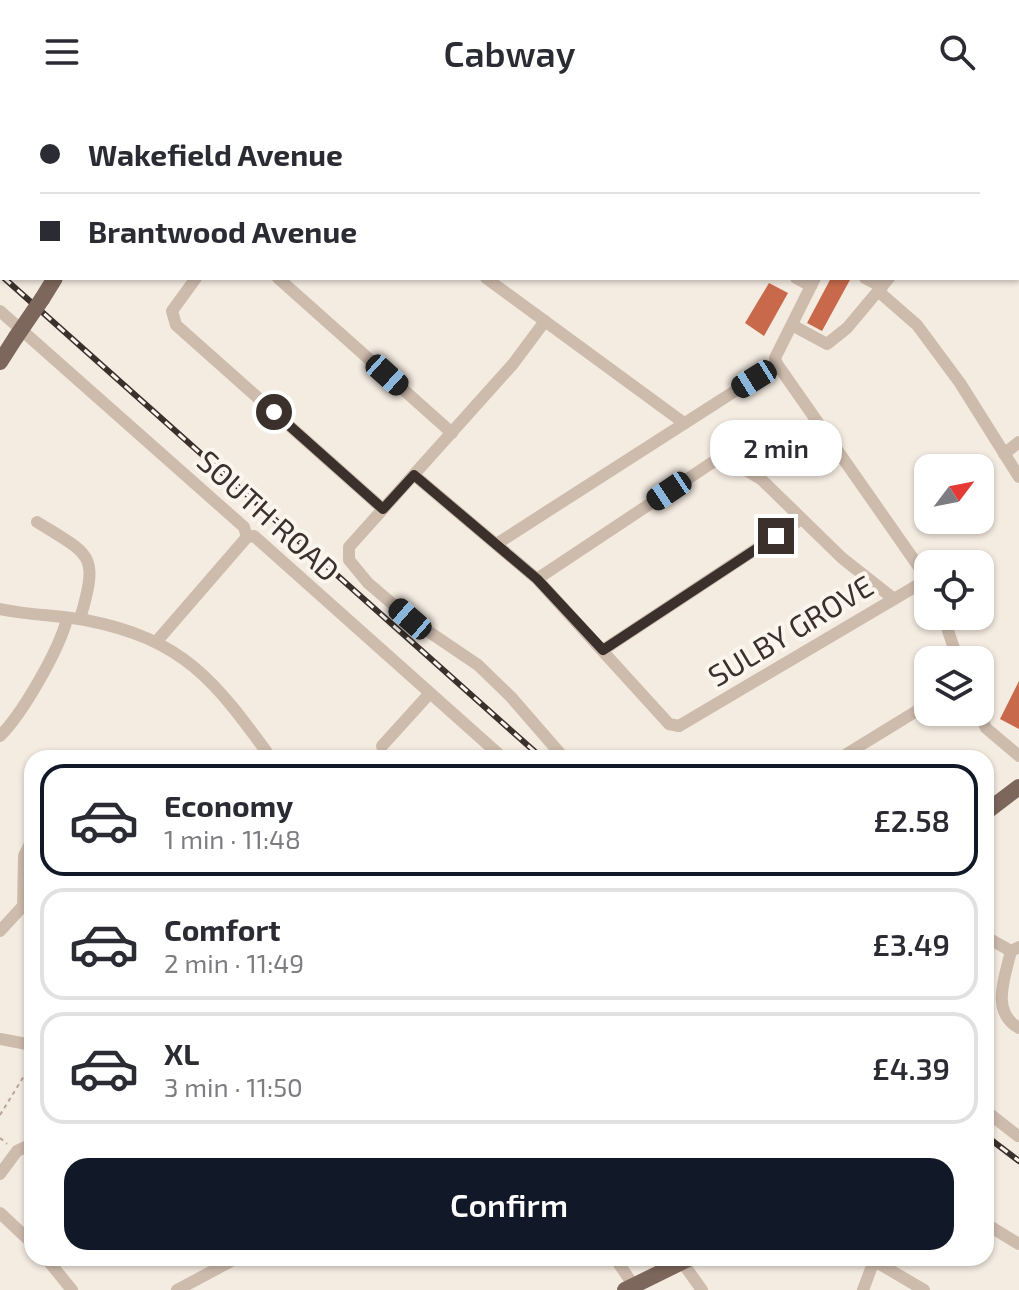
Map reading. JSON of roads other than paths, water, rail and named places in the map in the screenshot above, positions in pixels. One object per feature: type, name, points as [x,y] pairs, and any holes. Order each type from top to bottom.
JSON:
[{"type":"main road","points":[[0,362],[54,280]]},
{"type":"main road","points":[[994,806],[1019,787]]},
{"type":"main road","points":[[629,1288],[674,1266]]},
{"type":"street","points":[[194,280],[172,311],[176,325],[383,509]]},
{"type":"street","points":[[280,280],[452,433]]},
{"type":"street","points":[[489,280],[684,423]]},
{"type":"street","points":[[813,282],[775,358],[777,364],[914,559]]},
{"type":"street","points":[[792,325],[827,344],[847,328],[883,285],[960,383],[1019,477]]},
{"type":"street","name":"SOUTH ROAD","points":[[0,311],[244,527],[247,537],[254,536],[494,750]]},
{"type":"street","points":[[545,321],[513,364],[349,547],[349,560],[368,583],[410,619],[478,665],[557,750]]},
{"type":"street","points":[[498,543],[777,364]]},
{"type":"street","points":[[1004,454],[1019,442]]},
{"type":"street","points":[[537,579],[722,456],[761,479],[842,558],[894,599]]},
{"type":"street","points":[[414,475],[537,579],[603,650],[800,520]]},
{"type":"street","points":[[0,736],[18,713],[74,619],[92,577],[89,558],[79,548],[37,522]]},
{"type":"street","points":[[157,641],[247,537]]},
{"type":"street","name":"SULBY GROVE","points":[[603,650],[669,724],[679,726],[914,587]]},
{"type":"street","points":[[0,609],[118,627],[157,641],[209,677],[265,750]]},
{"type":"street","points":[[382,746],[430,693]]},
{"type":"street","points":[[853,750],[914,713]]},
{"type":"street","points":[[985,726],[1019,756]]},
{"type":"street","points":[[0,931],[24,911]]},
{"type":"street","points":[[994,940],[1015,949],[1001,997],[1005,1017],[1019,1028]]},
{"type":"street","points":[[0,1039],[24,1044]]},
{"type":"street","points":[[994,1117],[1018,1136]]},
{"type":"street","points":[[0,1174],[17,1151],[24,1148]]},
{"type":"street","points":[[0,1213],[24,1236]]},
{"type":"street","points":[[994,1229],[1019,1244]]},
{"type":"street","points":[[52,1266],[72,1290]]},
{"type":"street","points":[[177,1290],[222,1266]]},
{"type":"street","points":[[619,1266],[629,1288]]},
{"type":"street","points":[[689,1266],[702,1290]]},
{"type":"street","points":[[863,1290],[872,1266]]},
{"type":"street","points":[[885,1266],[924,1290]]},
{"type":"railway","points":[[6,280],[533,750]]},
{"type":"railway","points":[[994,1142],[1019,1161]]}]
